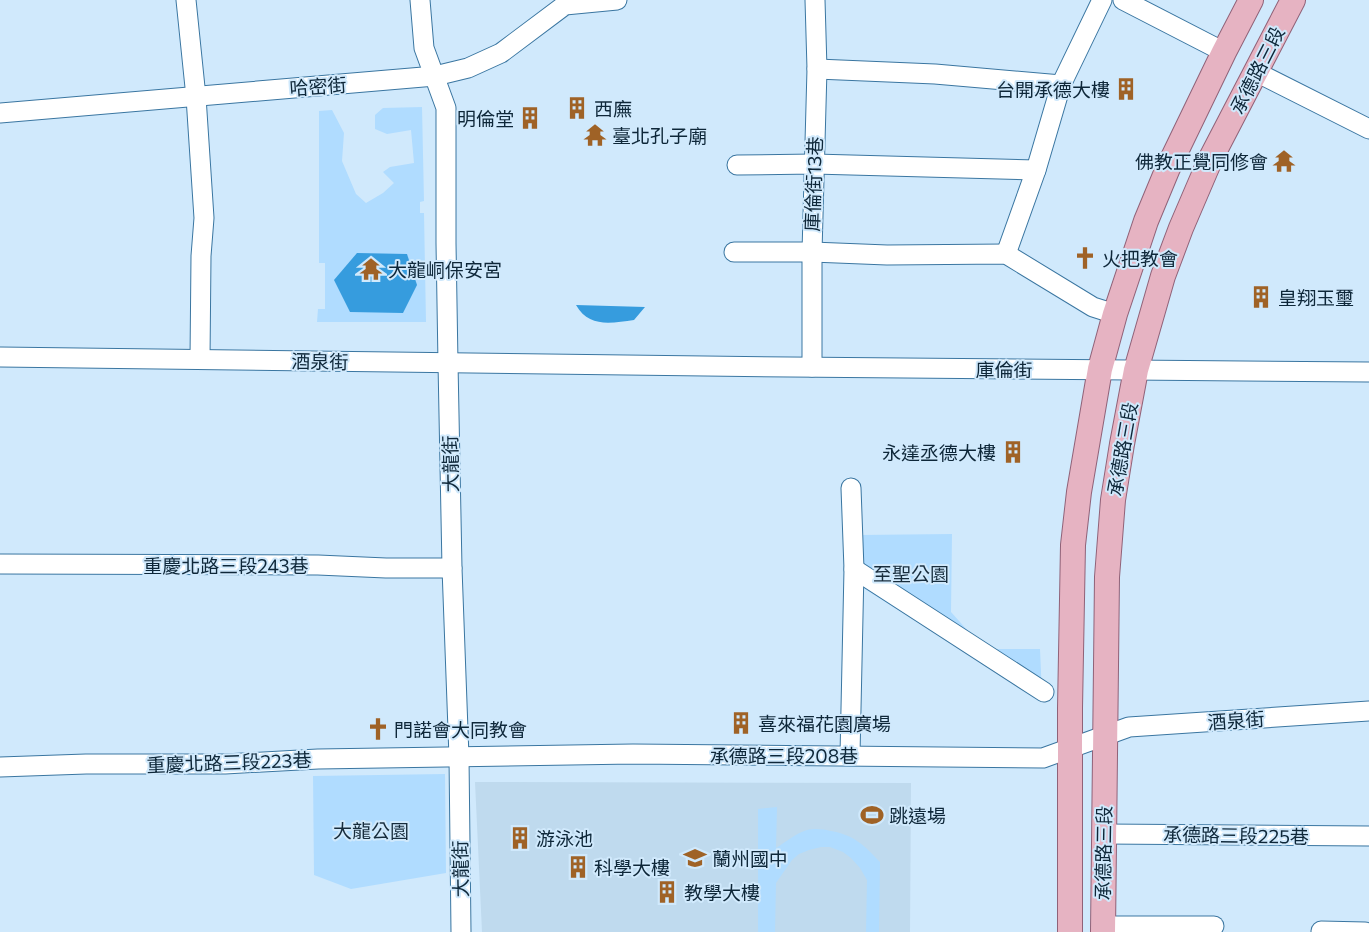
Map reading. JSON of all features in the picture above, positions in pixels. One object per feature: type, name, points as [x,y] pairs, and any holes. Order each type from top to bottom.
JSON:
[{"type":"main road","name":"承德路三段","points":[[1070,932],[1073,545],[1079,492],[1100,369],[1115,314],[1146,221],[1168,168],[1251,0]]},
{"type":"main road","name":"承德路三段","points":[[1103,929],[1107,576],[1113,500],[1136,370],[1164,276],[1181,228],[1211,158],[1293,0]]},
{"type":"street","points":[[186,0],[196,97],[204,218],[201,256],[200,359]]},
{"type":"street","name":"大龍街","points":[[420,0],[424,48],[446,108],[448,363],[452,568],[459,757],[461,932]]},
{"type":"street","name":"哈密街","points":[[0,113],[435,76],[468,68],[501,53],[564,5],[617,0]]},
{"type":"street","name":"庫倫街13巷","points":[[812,367],[812,252],[817,69],[815,0]]},
{"type":"street","points":[[1006,254],[1036,170],[1061,85],[1102,0]]},
{"type":"street","points":[[1123,0],[1224,52]]},
{"type":"street","points":[[817,69],[934,74],[1061,85]]},
{"type":"street","points":[[1256,72],[1369,129]]},
{"type":"street","points":[[737,165],[814,164],[1036,170]]},
{"type":"street","points":[[734,252],[812,252],[887,256],[1006,254],[1093,307],[1115,314]]},
{"type":"street","name":"酒泉街","points":[[0,357],[640,364]]},
{"type":"street","name":"庫倫街","points":[[640,364],[1369,372]]},
{"type":"street","points":[[850,756],[854,569],[851,488]]},
{"type":"street","name":"重慶北路三段243巷","points":[[0,564],[318,565],[452,568]]},
{"type":"street","points":[[854,569],[1044,692]]},
{"type":"street","name":"酒泉街","points":[[1105,734],[1129,726],[1369,711]]},
{"type":"street","name":"承德路三段208巷","points":[[459,757],[633,754],[1043,758],[1105,734]]},
{"type":"street","name":"重慶北路三段223巷","points":[[0,767],[86,764],[224,764],[318,759],[459,757]]},
{"type":"street","name":"承德路三段225巷","points":[[1104,834],[1369,836]]},
{"type":"street","points":[[1103,929],[1214,926]]},
{"type":"street","points":[[1320,932],[1364,932]]},
{"type":"shaded area","name":"蘭州國中","points":[[475,782],[911,783],[910,932],[482,932]]},
{"type":"green space","name":"大龍峒保安宮","points":[[422,107],[424,201],[420,202],[420,213],[424,213],[426,322],[317,322],[318,309],[325,309],[325,263],[319,263],[319,111],[332,110],[344,133],[342,161],[356,194],[366,203],[383,193],[394,183],[383,172],[390,167],[414,163],[411,130],[387,134],[375,129],[375,115],[383,108]]},
{"type":"green space","name":"至聖公園","points":[[952,534],[951,612],[984,649],[1040,649],[1042,695],[1032,694],[860,586],[859,535]]},
{"type":"green space","name":"大龍公園","points":[[445,774],[446,873],[351,889],[314,875],[313,776]]},
{"type":"green space","points":[[777,807],[776,848],[803,831],[822,829],[852,838],[864,846],[880,862],[879,932],[866,932],[867,880],[860,868],[843,852],[830,847],[821,847],[799,854],[792,860],[776,883],[775,932],[758,932],[758,809]]},
{"type":"water","points":[[357,253],[407,254],[417,285],[403,313],[350,312],[334,280]]},
{"type":"water","points":[[576,305],[645,307],[634,320],[609,323],[594,321],[581,312]]},
{"type":"place","name":"台開承德大樓","points":[[1126,89]]},
{"type":"place","name":"西廡","points":[[577,108]]},
{"type":"place","name":"明倫堂","points":[[530,118]]},
{"type":"place","name":"臺北孔子廟","points":[[595,135]]},
{"type":"place","name":"佛教正覺同修會","points":[[1284,161]]},
{"type":"place","name":"火把教會","points":[[1085,258]]},
{"type":"place","name":"大龍峒保安宮","points":[[371,269]]},
{"type":"place","name":"皇翔玉璽","points":[[1261,297]]},
{"type":"place","name":"永達丞德大樓","points":[[1013,452]]},
{"type":"place","name":"喜來福花園廣場","points":[[741,723]]},
{"type":"place","name":"門諾會大同教會","points":[[378,729]]},
{"type":"place","name":"跳遠場","points":[[872,815]]},
{"type":"place","name":"游泳池","points":[[520,838]]},
{"type":"place","name":"蘭州國中","points":[[695,858]]},
{"type":"place","name":"科學大樓","points":[[578,867]]},
{"type":"place","name":"教學大樓","points":[[667,892]]}]
